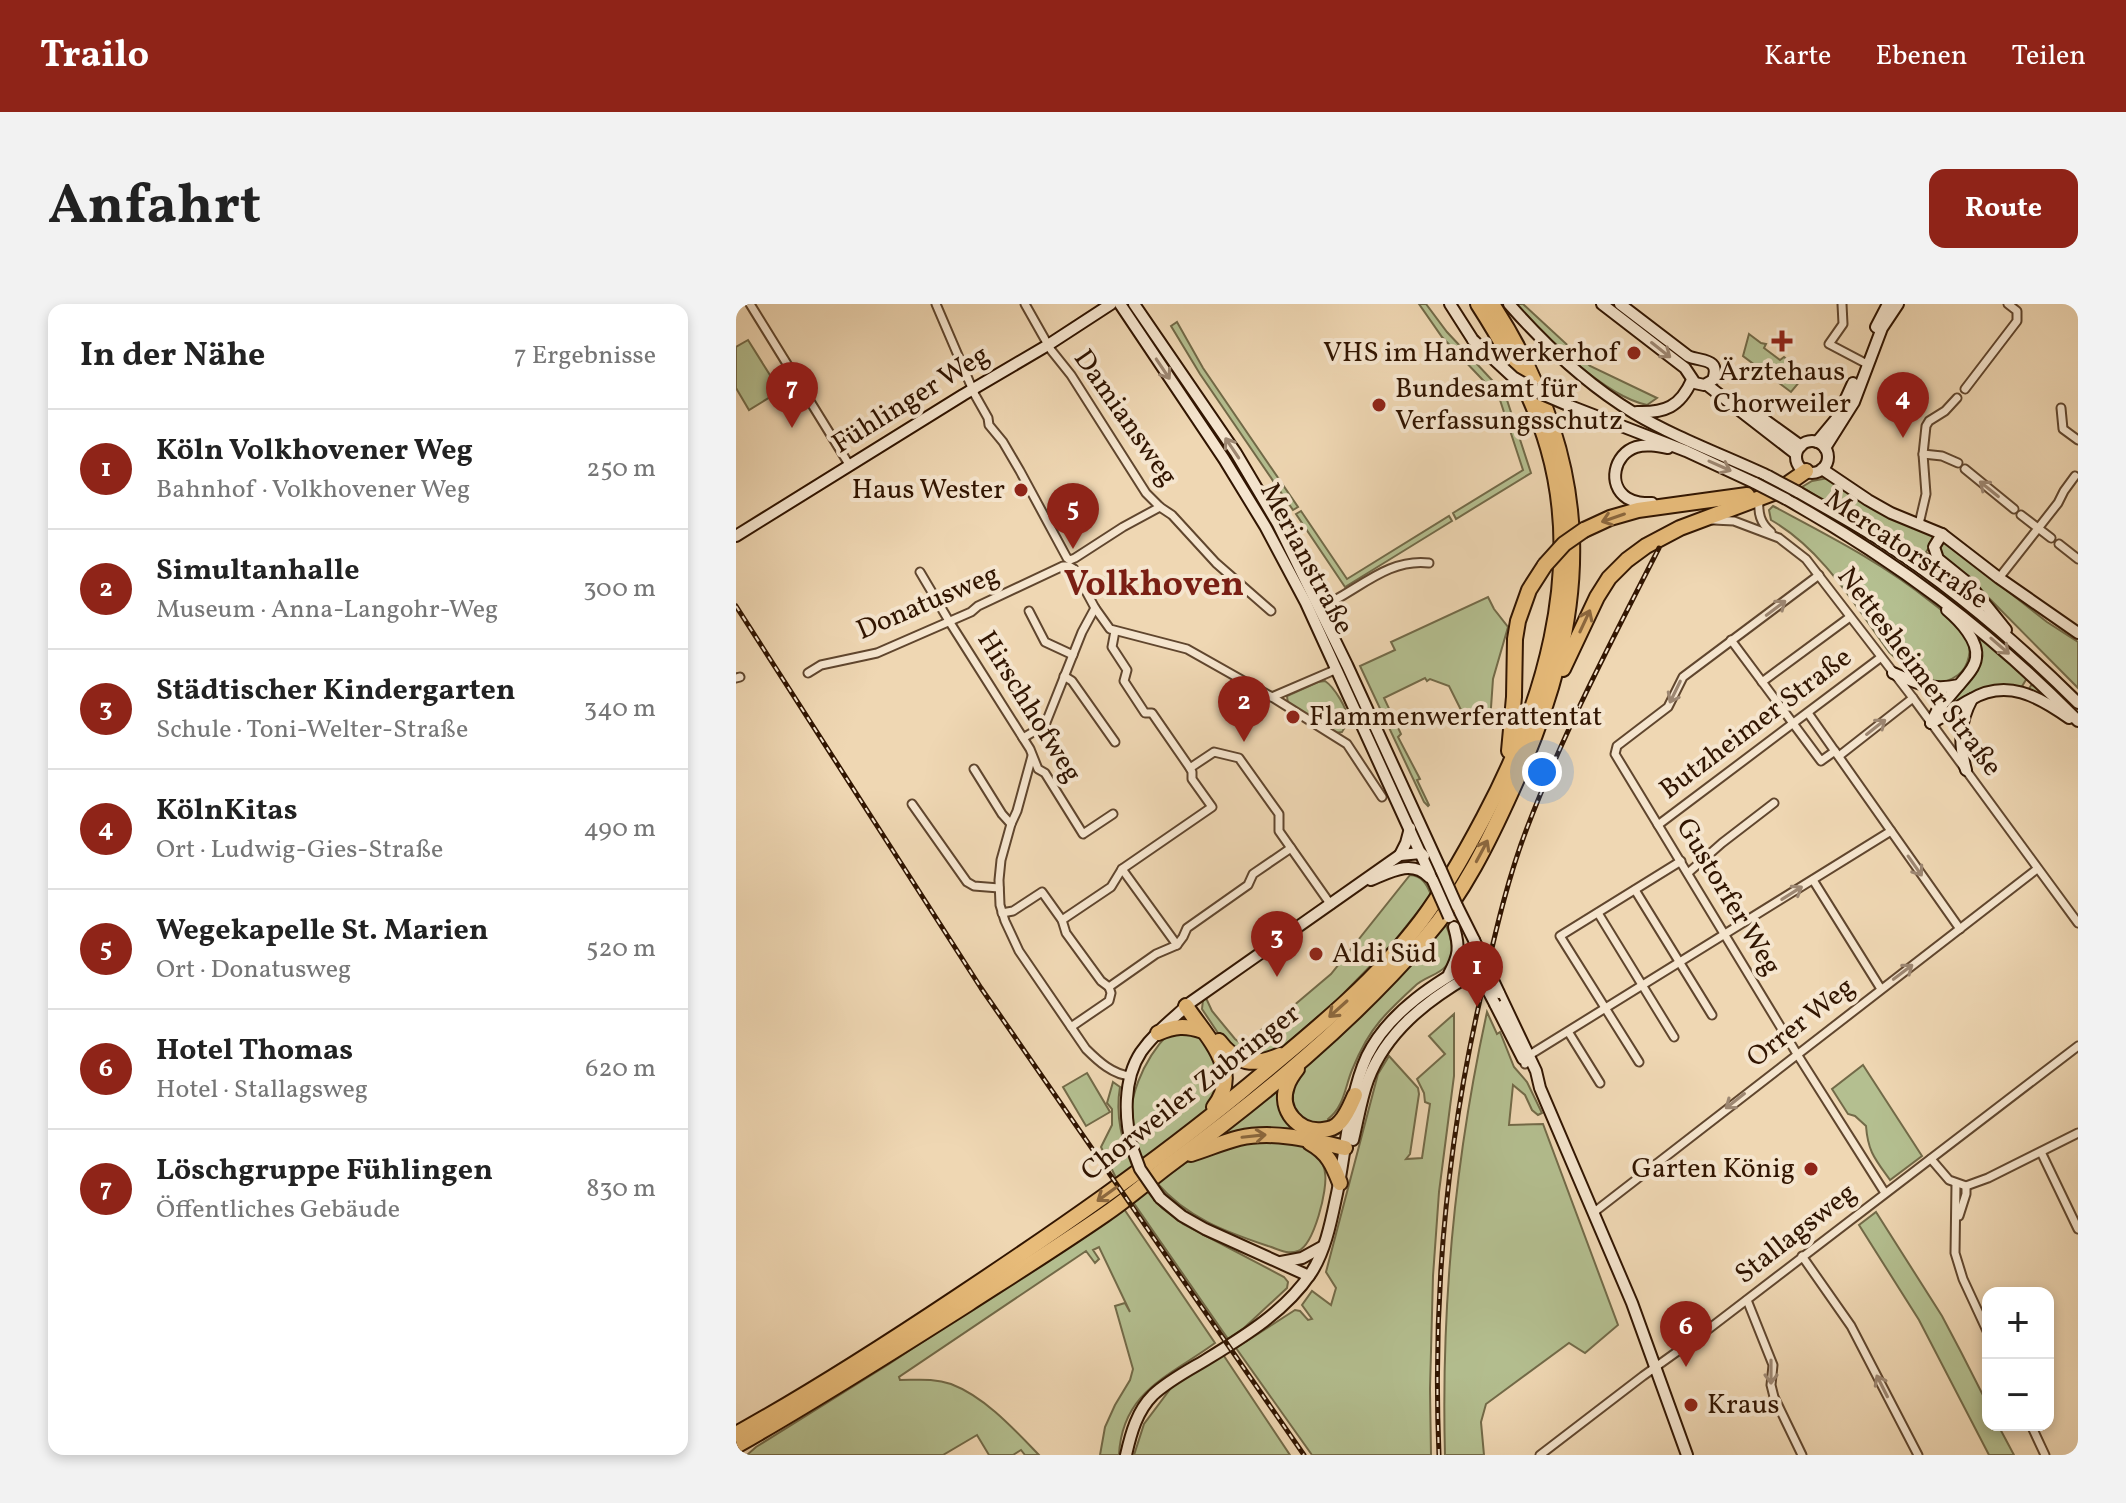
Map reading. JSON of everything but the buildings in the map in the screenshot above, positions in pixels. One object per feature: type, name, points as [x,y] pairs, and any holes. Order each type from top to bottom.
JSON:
[{"type":"highway","name":"Chorweiler Zubringer","points":[[736,1434],[880,1348],[1041,1241],[1186,1136],[1301,1042],[1358,990],[1421,921],[1468,848],[1499,790],[1533,705],[1553,636],[1560,580],[1560,521],[1553,471],[1536,412],[1500,338],[1478,304]]},
{"type":"highway","name":"Chorweiler Zubringer","points":[[736,1446],[888,1355],[1107,1213],[1305,1058],[1343,1024],[1428,934],[1454,899],[1500,817],[1541,717],[1563,639],[1572,580],[1572,521],[1559,448],[1548,411],[1530,370],[1492,304]]},
{"type":"highway","points":[[1499,790],[1508,763],[1512,736],[1518,621],[1529,590],[1545,565],[1564,544],[1610,518],[1638,510],[1744,496],[1787,477],[1808,461]]},
{"type":"highway","points":[[1541,717],[1586,618],[1609,578],[1627,560],[1680,528],[1776,492],[1808,461]]},
{"type":"highway","points":[[1189,1004],[1234,1058],[1262,1061],[1276,1057],[1301,1042]]},
{"type":"highway","points":[[1186,1136],[1216,1104],[1225,1087],[1226,1076],[1225,1067],[1189,1004]]},
{"type":"highway","points":[[1158,1033],[1187,1025],[1203,1031]]},
{"type":"highway","points":[[1305,1058],[1287,1086],[1287,1111],[1332,1162],[1340,1183]]},
{"type":"highway","points":[[1308,1135],[1334,1127],[1343,1120],[1355,1095]]},
{"type":"highway","points":[[1179,1157],[1241,1137],[1308,1135],[1349,1144]]},
{"type":"highway","name":"Chorweiler Zubringer","points":[[736,1454],[766,1429]]},
{"type":"street","points":[[750,304],[850,466]]},
{"type":"street","points":[[936,304],[989,425],[1003,442],[1067,558],[1075,558],[1160,507]]},
{"type":"street","name":"Damiansweg","points":[[1025,304],[1048,345],[1071,375],[1141,486],[1216,563],[1271,611]]},
{"type":"street","name":"Fühlinger Weg","points":[[736,536],[1111,304]]},
{"type":"street","name":"Merianstraße","points":[[1120,304],[1252,503],[1341,668],[1427,839],[1474,940],[1476,963]]},
{"type":"street","name":"Merianstraße","points":[[1134,304],[1248,472],[1290,548],[1319,608],[1341,668],[1433,881],[1476,963]]},
{"type":"street","points":[[1146,304],[1148,324]]},
{"type":"street","points":[[1450,304],[1473,340],[1513,377],[1570,406],[1688,446]]},
{"type":"street","points":[[1509,304],[1582,377],[1688,446]]},
{"type":"street","points":[[1602,304],[1632,327],[1691,377],[1698,385],[1710,382],[1716,372],[1713,364],[1702,359],[1697,361],[1691,366],[1691,377],[1685,395],[1673,405],[1649,412],[1631,411]]},
{"type":"street","points":[[1620,304],[1697,361]]},
{"type":"street","points":[[1842,304],[1843,324],[1829,344],[1864,363]]},
{"type":"street","points":[[1821,445],[1854,402],[1864,363],[1888,304]]},
{"type":"street","points":[[1864,363],[1898,304]]},
{"type":"street","points":[[1965,389],[2017,321],[2017,311],[2008,304]]},
{"type":"street","points":[[1632,327],[1640,318]]},
{"type":"street","points":[[1710,382],[1808,461],[1891,513],[1942,534],[2078,633]]},
{"type":"street","points":[[1919,524],[1926,494],[1924,434],[1929,421],[1945,411],[1957,398]]},
{"type":"street","points":[[2061,408],[2063,429],[2078,440]]},
{"type":"street","points":[[1809,441],[1821,445],[1827,452],[1808,461],[1809,441]]},
{"type":"street","points":[[1688,446],[1645,445],[1623,453],[1617,464],[1616,487],[1625,497],[1639,503],[1699,503]]},
{"type":"street","name":"Mercatorstraße","points":[[1688,446],[1768,476],[1883,542],[2023,650],[2078,703]]},
{"type":"street","name":"Mercatorstraße","points":[[1688,446],[1836,527],[1894,565],[2002,648],[2044,685],[2078,723]]},
{"type":"street","points":[[1923,454],[1948,458],[2014,509]]},
{"type":"street","points":[[1999,578],[2058,503],[2075,476]]},
{"type":"street","points":[[1759,500],[1760,517],[1779,538]]},
{"type":"street","points":[[2021,515],[2051,538]]},
{"type":"street","name":"Nettesheimer Straße","points":[[1680,528],[1703,521],[1734,521],[1779,538],[1806,559],[1913,698],[2078,923]]},
{"type":"street","points":[[1942,534],[1934,547],[1938,559],[1969,584],[2023,650]]},
{"type":"street","points":[[2059,544],[2078,559]]},
{"type":"street","points":[[1319,608],[1386,569],[1416,561],[1429,563]]},
{"type":"street","points":[[1894,565],[1953,615],[1974,644],[1977,657],[1973,668],[1937,711],[1931,723]]},
{"type":"street","name":"Donatusweg","points":[[808,673],[821,665],[877,653],[1063,566],[1074,569],[1095,608]]},
{"type":"street","name":"Hirschhofweg","points":[[920,572],[1030,749],[1038,769],[1045,773],[1083,834],[1113,814]]},
{"type":"street","points":[[1819,575],[1731,640],[1821,761],[1837,754],[1913,698]]},
{"type":"street","points":[[1095,608],[1106,625],[1115,631],[1187,649],[1347,744],[1382,797]]},
{"type":"street","points":[[1023,738],[1045,725],[1095,608]]},
{"type":"street","points":[[1029,611],[1045,642],[1073,655]]},
{"type":"street","points":[[1762,682],[1850,617]]},
{"type":"street","points":[[1062,920],[1111,887],[1122,869],[1212,807],[1192,779],[1190,768],[1152,713],[1145,713],[1124,681],[1127,670],[1112,647],[1115,631]]},
{"type":"street","name":"Gustorfer Weg","points":[[1731,640],[1683,677],[1668,707],[1617,746],[1615,754],[1885,1193]]},
{"type":"street","name":"Butzheimer Straße","points":[[1658,825],[1880,658]]},
{"type":"street","points":[[1272,697],[1341,668]]},
{"type":"street","points":[[1893,673],[1931,688],[1959,685]]},
{"type":"street","points":[[1064,676],[1072,681],[1115,742]]},
{"type":"street","points":[[1931,723],[1972,698],[2003,689],[2017,690],[2040,699],[2078,723]]},
{"type":"street","points":[[1966,770],[1960,730],[1964,712],[1972,698]]},
{"type":"street","points":[[1808,713],[1960,929]]},
{"type":"street","points":[[1190,768],[1214,752],[1239,758],[1279,814],[1279,831],[1331,905]]},
{"type":"street","points":[[1032,756],[1001,860],[999,888],[1002,913],[1019,951],[1095,1059],[1112,1070],[1131,1076]]},
{"type":"street","points":[[974,769],[1011,824]]},
{"type":"street","points":[[1688,873],[1774,803]]},
{"type":"street","points":[[912,804],[967,882],[974,886],[999,888]]},
{"type":"street","points":[[1309,1276],[1205,1229],[1160,1198],[1140,1169],[1133,1150],[1126,1118],[1131,1076],[1136,1061],[1158,1033],[1189,1004],[1400,855],[1410,828]]},
{"type":"street","points":[[1527,1060],[1891,831]]},
{"type":"street","points":[[1359,885],[1414,861],[1427,839]]},
{"type":"street","points":[[1109,987],[1156,954],[1177,945],[1187,928],[1248,885],[1253,874],[1291,848]]},
{"type":"street","points":[[1400,855],[1421,853],[1441,870]]},
{"type":"street","points":[[1639,1062],[1560,936],[1681,861]]},
{"type":"street","points":[[1396,870],[1415,867],[1433,881]]},
{"type":"street","points":[[1122,869],[1177,945]]},
{"type":"street","name":"Orrer Weg","points":[[1592,1213],[2037,869]]},
{"type":"street","points":[[1813,880],[1881,989]]},
{"type":"street","points":[[1635,890],[1712,1015]]},
{"type":"street","points":[[1002,913],[1013,911],[1042,892],[1062,920],[1066,933],[1101,981],[1109,987],[1109,1001],[1071,1027]]},
{"type":"street","points":[[1598,913],[1674,1037]]},
{"type":"street","points":[[1448,976],[1456,962],[1459,946],[1452,922]]},
{"type":"street","points":[[1349,1144],[1355,1095],[1367,1056],[1381,1035],[1398,1015],[1422,995],[1448,976],[1476,963]]},
{"type":"street","points":[[1126,1455],[1138,1418],[1152,1397],[1167,1383],[1237,1341],[1271,1316],[1309,1276],[1322,1247],[1368,1081],[1385,1046],[1403,1024],[1463,979],[1476,963]]},
{"type":"street","points":[[1476,963],[1499,993],[1568,1150],[1632,1303],[1687,1455]]},
{"type":"street","points":[[1476,963],[1527,1060]]},
{"type":"street","points":[[1569,1033],[1600,1083]]},
{"type":"street","name":"Stallagsweg","points":[[1540,1455],[2078,1046]]},
{"type":"street","points":[[1931,1159],[1949,1180],[1966,1186],[2078,1133]]},
{"type":"street","points":[[2041,1152],[2078,1229]]},
{"type":"street","points":[[1956,1184],[1954,1246],[1958,1265],[1982,1319]]},
{"type":"street","points":[[1957,1221],[1966,1186]]},
{"type":"street","points":[[1279,1263],[1302,1258],[1322,1247]]},
{"type":"street","points":[[1802,1256],[1851,1326],[1918,1455]]},
{"type":"street","points":[[1747,1300],[1773,1365],[1771,1385],[1774,1397],[1802,1455]]},
{"type":"street","points":[[2034,1431],[2045,1455]]},
{"type":"green space","points":[[1419,304],[1426,304],[1447,332],[1505,394],[1531,473],[1456,519],[1453,513],[1523,470],[1499,397],[1442,337]]},
{"type":"green space","points":[[1515,304],[1523,304],[1590,366],[1657,398],[1647,405],[1612,390],[1558,348]]},
{"type":"green space","points":[[1177,322],[1203,368],[1298,507],[1293,510],[1200,374],[1171,326]]},
{"type":"green space","points":[[1749,334],[1766,344],[1764,348],[1780,360],[1784,357],[1806,374],[1791,392],[1743,356]]},
{"type":"green space","points":[[748,340],[780,391],[749,410],[736,388],[736,347]]},
{"type":"green space","points":[[1828,478],[1931,532],[1934,540],[1926,552],[1995,621],[1885,539],[1802,487]]},
{"type":"green space","points":[[1773,506],[1874,562],[1945,613],[1959,626],[1968,641],[1969,657],[1962,672],[1946,682],[1929,683],[1903,665],[1889,652],[1822,562],[1790,532],[1771,520],[1769,510]]},
{"type":"green space","points":[[1301,511],[1347,579],[1449,516],[1452,521],[1345,587],[1296,514]]},
{"type":"green space","points":[[1944,541],[2047,622],[2078,642],[2078,688],[1974,583],[1937,551]]},
{"type":"green space","points":[[1488,597],[1508,627],[1493,679],[1490,722],[1486,712],[1461,710],[1449,686],[1430,679],[1427,681],[1425,678],[1384,698],[1401,734],[1398,737],[1420,779],[1417,780],[1428,806],[1360,666],[1395,650],[1391,642]]},
{"type":"green space","points":[[1964,621],[2057,703],[2028,690],[2032,684],[2027,678],[2021,688],[1988,688],[1942,714],[1940,711],[1976,665]]},
{"type":"green space","points":[[1325,681],[1346,710],[1348,720],[1342,732],[1335,733],[1288,704],[1287,696]]},
{"type":"green space","points":[[1410,875],[1424,881],[1431,895],[1392,944],[1338,999],[1276,1051],[1248,1057],[1226,1045],[1202,1009],[1203,1000],[1206,998],[1212,1011],[1235,1039],[1249,1042],[1331,974]]},
{"type":"green space","points":[[1446,925],[1452,946],[1449,962],[1439,972],[1415,986],[1380,1021],[1358,1057],[1341,1103],[1328,1119],[1331,1125],[1313,1128],[1288,1105],[1297,1073]]},
{"type":"green space","points":[[1487,1012],[1497,1034],[1500,1032],[1514,1067],[1527,1082],[1542,1113],[1538,1115],[1532,1110],[1525,1095],[1513,1085],[1509,1125],[1543,1124],[1618,1325],[1585,1353],[1569,1343],[1486,1404],[1481,1422],[1484,1455],[1445,1455],[1445,1343],[1452,1232],[1466,1122]]},
{"type":"green space","points":[[1454,1014],[1454,1076],[1439,1192],[1433,1276],[1431,1455],[1312,1455],[1236,1348],[1295,1310],[1308,1320],[1312,1319],[1302,1305],[1312,1291],[1331,1305],[1336,1288],[1326,1272],[1378,1074],[1389,1056],[1418,1088],[1410,1154],[1406,1159],[1422,1158],[1430,1104],[1425,1102],[1417,1079],[1445,1054],[1429,1036]]},
{"type":"green space","points":[[1169,1033],[1200,1034],[1223,1069],[1211,1107],[1143,1161],[1133,1138],[1131,1124],[1134,1095],[1144,1068]]},
{"type":"green space","points":[[1863,1065],[1922,1156],[1890,1180],[1873,1155],[1866,1126],[1848,1114],[1832,1089]]},
{"type":"green space","points":[[1290,1072],[1283,1091],[1309,1133],[1278,1131],[1195,1151]]},
{"type":"green space","points":[[1087,1073],[1110,1112],[1086,1126],[1063,1087]]},
{"type":"green space","points":[[1113,1082],[1120,1087],[1120,1128],[1133,1168],[1117,1180],[1101,1147],[1112,1125],[1112,1109],[1107,1103]]},
{"type":"green space","points":[[1256,1138],[1310,1146],[1323,1165],[1325,1181],[1319,1216],[1309,1239],[1298,1251],[1283,1251],[1208,1222],[1181,1206],[1157,1183],[1205,1152]]},
{"type":"green space","points":[[1147,1191],[1183,1224],[1284,1277],[1288,1282],[1287,1288],[1228,1339],[1133,1202]]},
{"type":"green space","points":[[1124,1209],[1215,1343],[1151,1387],[1139,1400],[1122,1433],[1119,1455],[1100,1455],[1105,1427],[1133,1369],[1115,1306],[1125,1303],[1130,1312],[1099,1247],[1093,1250],[1099,1259],[1095,1263],[1086,1251],[899,1377],[900,1380],[938,1381],[964,1390],[998,1415],[1039,1455],[1025,1455],[1021,1450],[1013,1455],[989,1455],[977,1435],[943,1455],[747,1455],[756,1447],[889,1364]]},
{"type":"green space","points":[[1876,1212],[1942,1316],[1982,1393],[1982,1431],[2001,1431],[2014,1455],[1989,1455],[1919,1320],[1859,1225]]},
{"type":"green space","points":[[1222,1353],[1290,1455],[1134,1455],[1144,1424],[1174,1384]]},
{"type":"railway","points":[[1439,1455],[1438,1334],[1446,1213],[1462,1093],[1495,937],[1515,864],[1541,792],[1589,686],[1659,548]]},
{"type":"railway","points":[[736,606],[981,988],[1304,1455]]},
{"type":"place","name":"Ärztehaus Chorweiler","points":[[1782,341]]},
{"type":"place","name":"VHS im Handwerkerhof","points":[[1634,353]]},
{"type":"place","name":"Bundesamt für Verfassungsschutz","points":[[1379,405]]},
{"type":"place","name":"Löschgruppe Fühlingen","points":[[792,428]]},
{"type":"place","name":"KölnKitas","points":[[1903,438]]},
{"type":"place","name":"Haus Wester","points":[[1021,490]]},
{"type":"place","name":"Wegekapelle St. Marien","points":[[1073,549]]},
{"type":"place","name":"Flammenwerferattentat","points":[[1293,717]]},
{"type":"place","name":"Simultanhalle","points":[[1244,742]]},
{"type":"place","name":"Aldi Süd","points":[[1316,954]]},
{"type":"place","name":"Städtischer Kindergarten","points":[[1277,977]]},
{"type":"place","name":"Köln Volkhovener Weg","points":[[1477,1007]]},
{"type":"place","name":"Garten König","points":[[1811,1169]]},
{"type":"place","name":"Hotel Thomas","points":[[1686,1367]]},
{"type":"place","name":"Kraus","points":[[1691,1405]]},
{"type":"district","name":"Volkhoven","points":[[1154,586]]}]
